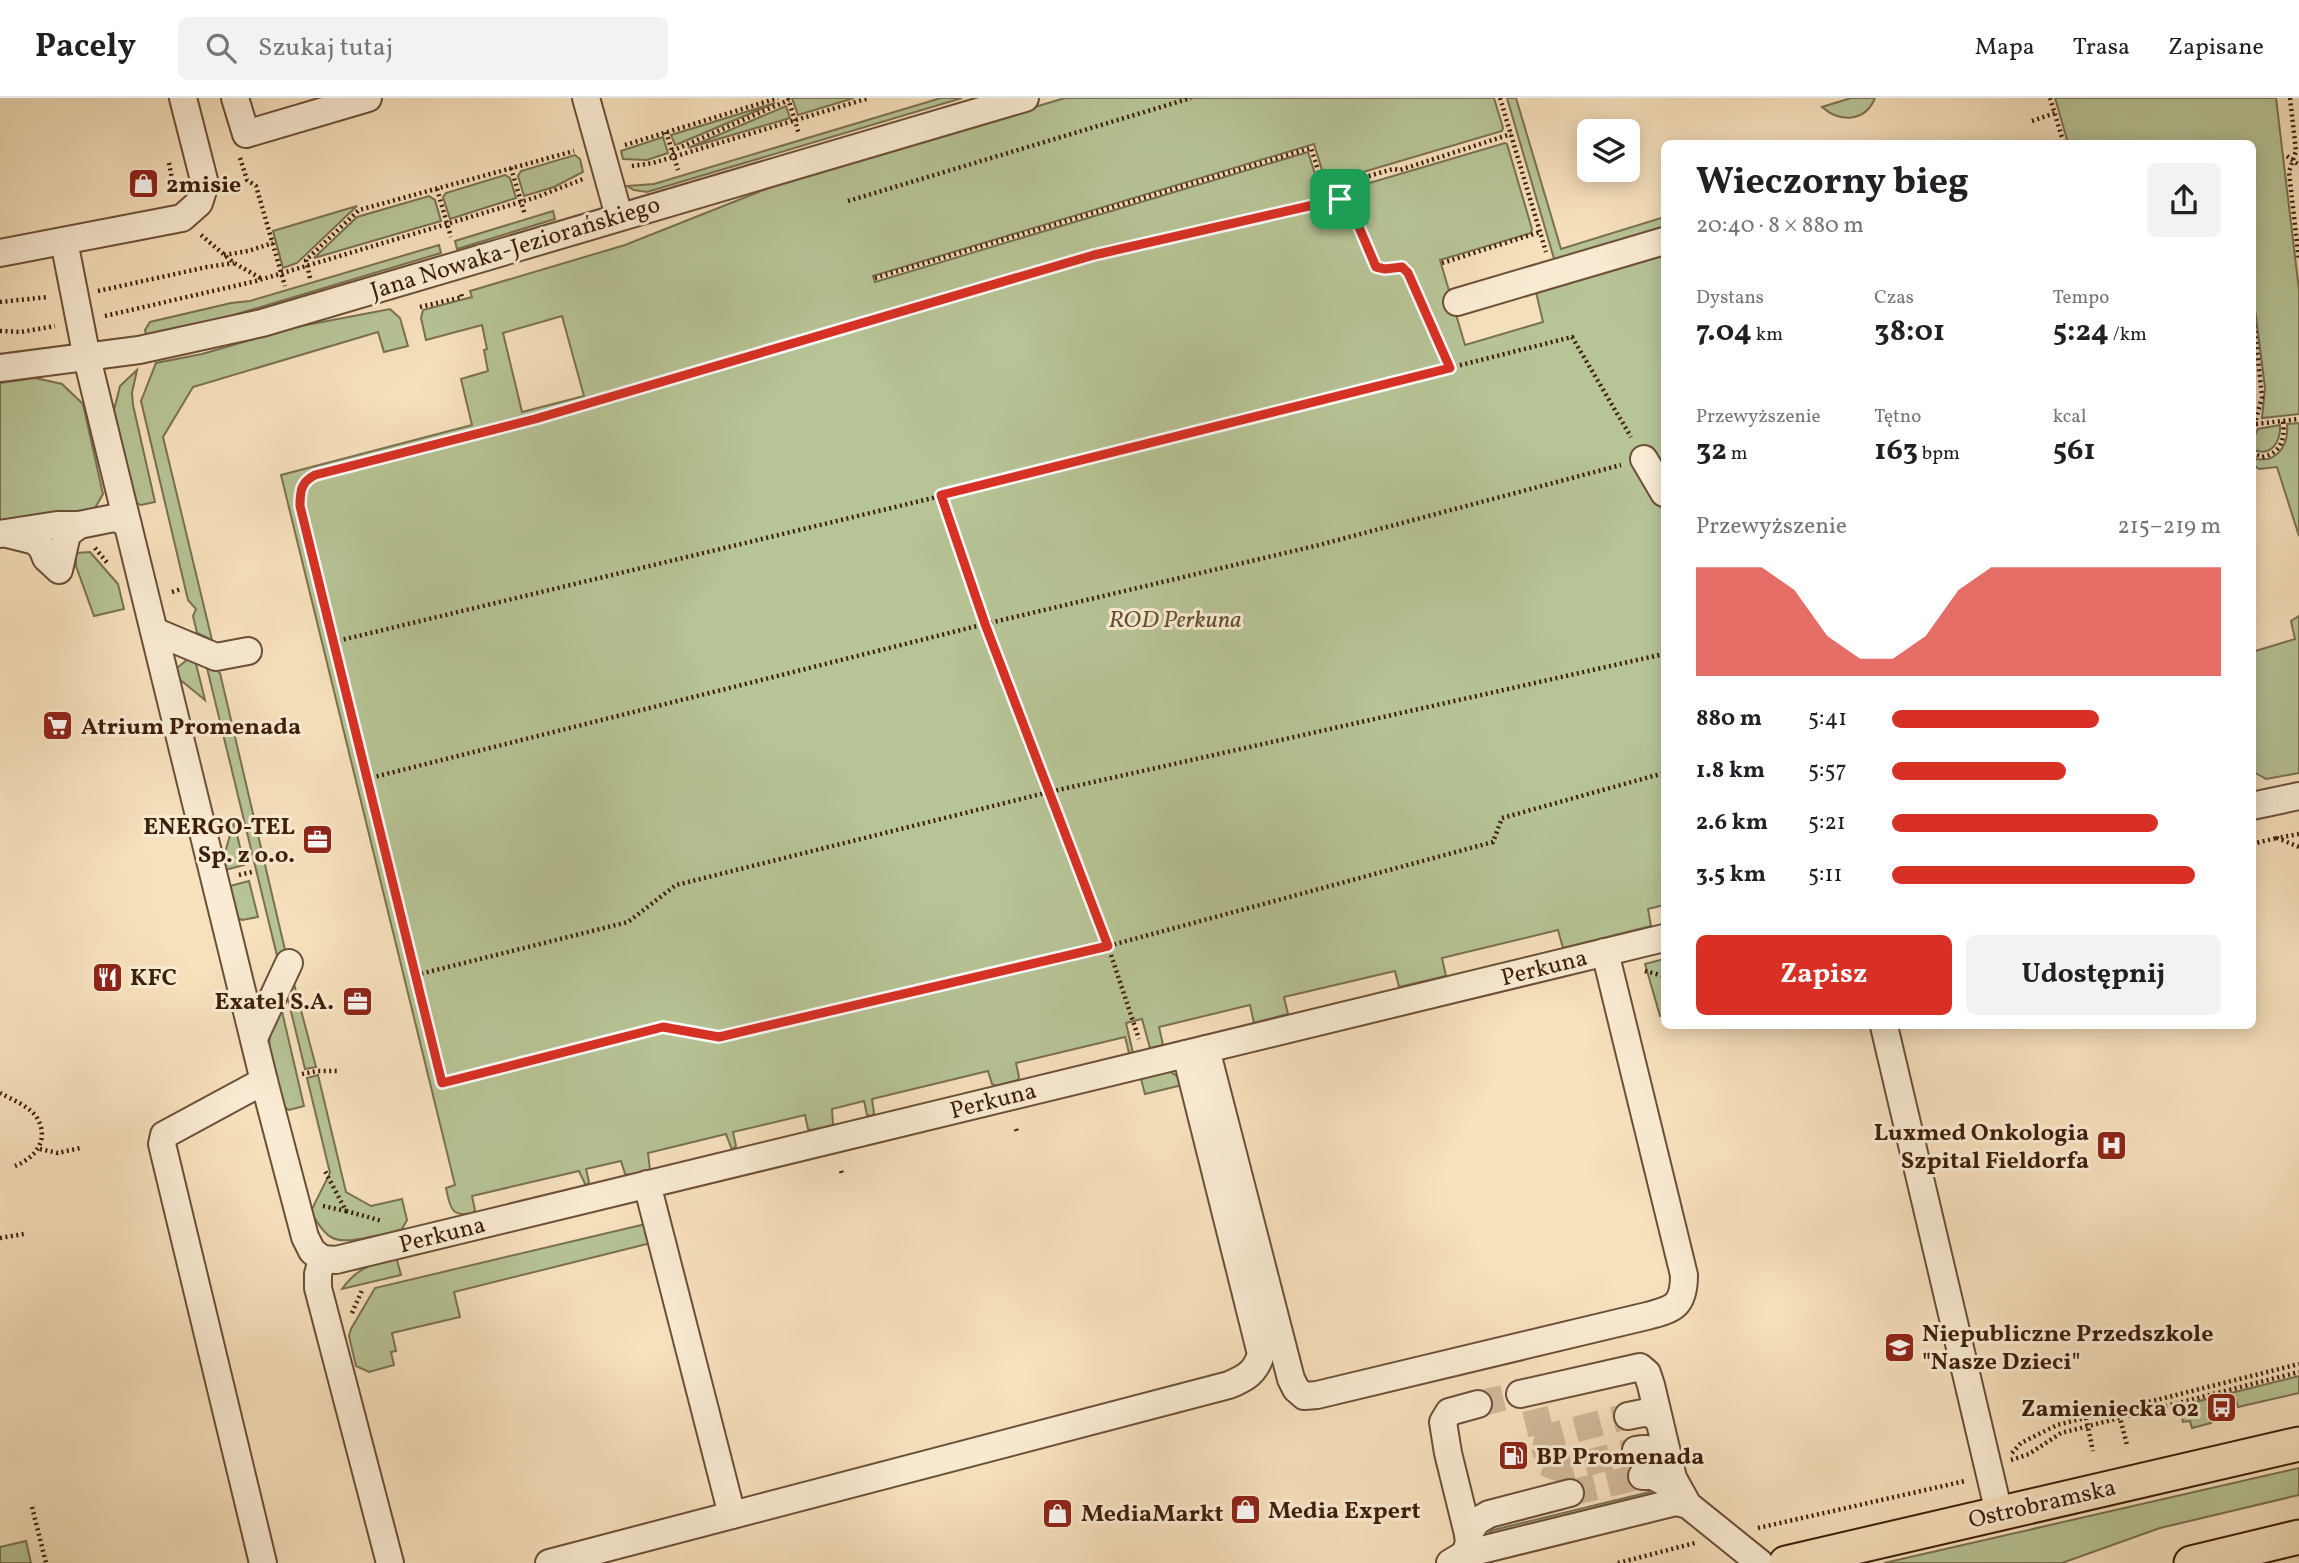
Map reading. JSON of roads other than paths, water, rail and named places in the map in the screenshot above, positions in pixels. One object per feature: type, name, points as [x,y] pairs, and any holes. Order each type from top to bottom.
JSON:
[{"type":"main road","name":"Ostrobramska","points":[[1786,1563],[2299,1444]]},
{"type":"main road","points":[[2191,1563],[2299,1536]]},
{"type":"street","points":[[0,253],[182,219],[199,203],[205,184],[183,98]]},
{"type":"street","points":[[235,98],[246,134],[368,98]]},
{"type":"street","points":[[586,98],[619,216]]},
{"type":"street","name":"Jana Nowaka-Jeziorańskiego","points":[[0,368],[87,358],[186,341],[262,323],[1025,98]]},
{"type":"street","points":[[64,241],[87,358],[264,1081],[305,1237],[312,1251],[322,1259],[318,1288],[390,1563]]},
{"type":"street","points":[[1457,302],[1661,242]]},
{"type":"street","points":[[1644,459],[1661,488]]},
{"type":"street","points":[[1,533],[57,525],[79,525],[114,518],[128,526]]},
{"type":"street","points":[[1,533],[35,541],[46,558],[59,570],[67,534],[79,525]]},
{"type":"street","points":[[154,631],[216,657],[248,651]]},
{"type":"street","points":[[2256,805],[2299,796]]},
{"type":"street","name":"Perkuna","points":[[322,1259],[336,1260],[1661,939]]},
{"type":"street","points":[[1196,1051],[1291,1379],[1296,1389],[1304,1396],[1647,1316],[1667,1311],[1680,1303],[1684,1290],[1684,1275],[1605,952]]},
{"type":"street","points":[[254,1038],[289,963]]},
{"type":"street","points":[[1885,1029],[1999,1513]]},
{"type":"street","points":[[549,1563],[1229,1385],[1251,1374],[1258,1365],[1261,1354],[1196,1051]]},
{"type":"street","points":[[263,1563],[162,1144],[164,1135],[264,1081]]},
{"type":"street","points":[[647,1184],[732,1515]]},
{"type":"street","points":[[1533,1397],[1640,1367],[1647,1373],[1669,1461],[1683,1497]]},
{"type":"street","points":[[1457,1555],[1443,1422],[1449,1412],[1478,1404]]},
{"type":"street","points":[[1628,1416],[1653,1414],[1659,1421]]},
{"type":"street","points":[[1636,1450],[1654,1450],[1662,1453],[1669,1461]]},
{"type":"street","points":[[1642,1476],[1663,1479],[1760,1563]]},
{"type":"street","points":[[1457,1555],[1477,1521],[1489,1514],[1558,1494]]},
{"type":"street","points":[[1457,1555],[1683,1497]]},
{"type":"tunnel","points":[[1478,1404],[1520,1394]]},
{"type":"tunnel","points":[[1535,1409],[1546,1455]]},
{"type":"tunnel","points":[[1545,1448],[1547,1440],[1554,1435],[1628,1416]]},
{"type":"tunnel","points":[[1552,1480],[1555,1473],[1565,1469],[1636,1450]]},
{"type":"tunnel","points":[[1570,1493],[1642,1476]]},
{"type":"place","name":"2misie","points":[[143,184]]},
{"type":"place","name":"Atrium Promenada","points":[[58,726]]},
{"type":"place","name":"ENERGO-TEL Sp. z o.o.","points":[[318,840]]},
{"type":"place","name":"KFC","points":[[107,977]]},
{"type":"place","name":"Exatel S.A.","points":[[357,1001]]},
{"type":"place","name":"Luxmed Onkologia Szpital Fieldorfa","points":[[2112,1146]]},
{"type":"place","name":"Niepubliczne Przedszkole \"Nasze Dzieci\"","points":[[1899,1347]]},
{"type":"place","name":"Zamieniecka 02","points":[[2222,1408]]},
{"type":"place","name":"BP Promenada","points":[[1513,1456]]},
{"type":"place","name":"Media Expert","points":[[1245,1510]]},
{"type":"place","name":"MediaMarkt","points":[[1058,1513]]},
{"type":"park label","name":"ROD Perkuna","points":[[1175,619]]}]
